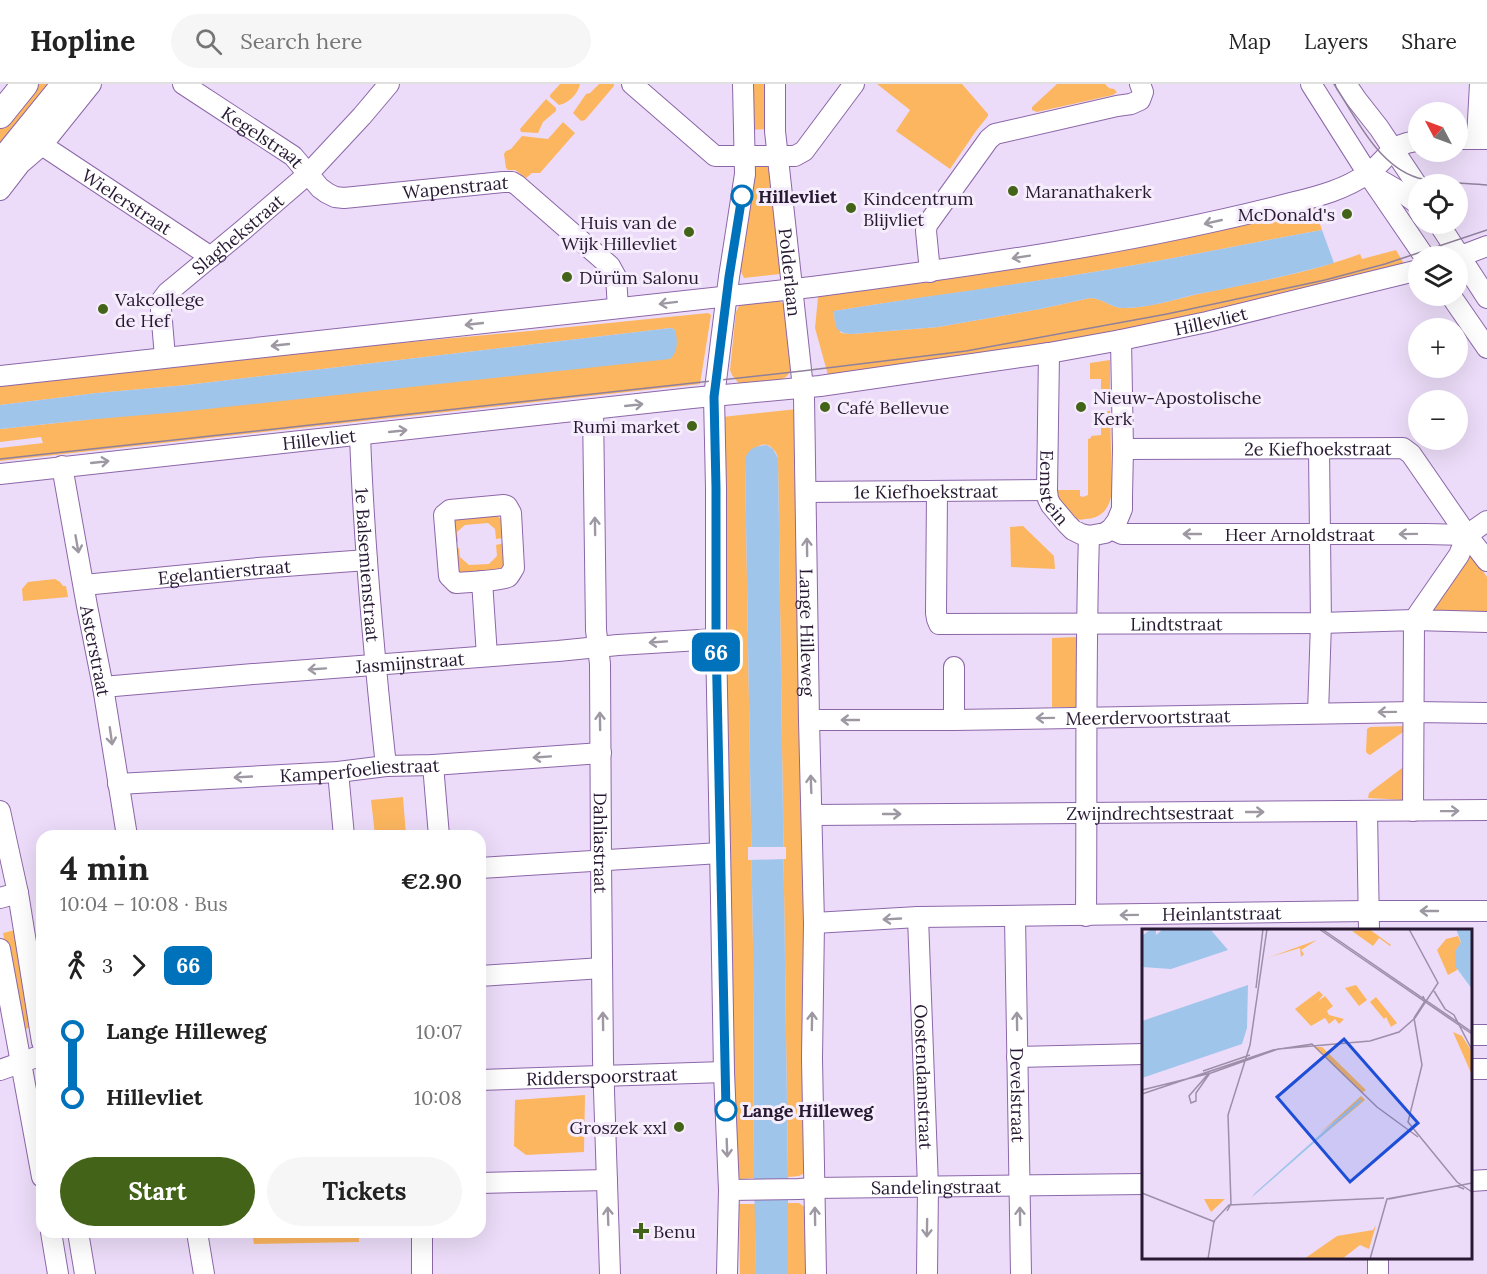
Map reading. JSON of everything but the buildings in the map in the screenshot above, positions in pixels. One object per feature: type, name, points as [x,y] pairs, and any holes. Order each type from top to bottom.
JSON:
[{"type":"main road","points":[[0,115],[25,84]]},
{"type":"main road","points":[[0,164],[65,84]]},
{"type":"street","points":[[0,190],[20,164],[42,145],[91,84]]},
{"type":"street","name":"Kegelstraat","points":[[183,84],[293,156],[308,174]]},
{"type":"street","name":"Slaghekstraat","points":[[165,357],[160,310],[161,301],[167,293],[308,174],[362,116],[388,84]]},
{"type":"street","points":[[632,84],[715,156],[795,156],[804,151],[854,84]]},
{"type":"street","points":[[727,1274],[734,1191],[724,1072],[714,397],[726,296],[745,174],[743,84]]},
{"type":"street","name":"Polderlaan","points":[[775,84],[775,131],[803,388]]},
{"type":"street","points":[[930,272],[927,225],[995,134],[1131,104],[1140,100],[1143,92],[1140,84]]},
{"type":"street","points":[[1311,84],[1368,174],[1418,246]]},
{"type":"street","points":[[1346,84],[1409,174]]},
{"type":"street","points":[[1474,139],[1480,84]]},
{"type":"street","points":[[0,376],[792,290],[930,272],[1119,242],[1209,223],[1336,191],[1368,174],[1393,150],[1408,143]]},
{"type":"street","name":"Wielerstraat","points":[[42,145],[211,256]]},
{"type":"street","name":"Wapenstraat","points":[[308,174],[324,191],[338,198],[512,182],[610,266],[616,277],[618,308]]},
{"type":"street","points":[[1368,174],[1408,197]]},
{"type":"street","points":[[1468,253],[1487,246]]},
{"type":"street","points":[[1468,270],[1487,298]]},
{"type":"street","name":"Hillevliet","points":[[0,474],[803,388],[1049,353],[1217,319],[1408,273]]},
{"type":"street","points":[[1458,306],[1487,348]]},
{"type":"street","points":[[1112,529],[1122,509],[1122,340]]},
{"type":"street","name":"Eemstein","points":[[1049,353],[1048,499],[1073,530],[1089,536],[1112,529]]},
{"type":"street","name":"Lange Hilleweg","points":[[803,388],[814,923],[807,1189],[816,1274]]},
{"type":"street","name":"Dahliastraat","points":[[593,409],[596,630],[599,647],[601,753],[604,1075],[610,1274]]},
{"type":"street","name":"1e Balsemienstraat","points":[[360,435],[375,664],[386,766]]},
{"type":"street","name":"2e Kiefhoekstraat","points":[[1123,449],[1403,448],[1411,454],[1467,535]]},
{"type":"street","points":[[1318,713],[1321,623],[1319,449]]},
{"type":"street","name":"Asterstraat","points":[[62,466],[104,687],[126,830]]},
{"type":"street","name":"1e Kiefhoekstraat","points":[[806,492],[1047,490]]},
{"type":"street","name":"Lindtstraat","points":[[937,492],[936,619],[939,624],[1321,623],[1414,620],[1487,622]]},
{"type":"street","points":[[504,505],[511,513],[514,568],[507,578],[482,581],[456,583],[449,576],[444,515],[450,510],[504,505]]},
{"type":"street","points":[[1413,811],[1414,620],[1459,555],[1467,535],[1487,521]]},
{"type":"street","name":"Heer Arnoldstraat","points":[[1112,529],[1122,534],[1467,535]]},
{"type":"street","points":[[1467,535],[1487,561]]},
{"type":"street","points":[[1086,916],[1085,718],[1089,536]]},
{"type":"street","name":"Egelantierstraat","points":[[84,585],[367,560]]},
{"type":"street","points":[[482,581],[487,656]]},
{"type":"street","name":"Jasmijnstraat","points":[[104,687],[716,639]]},
{"type":"street","points":[[954,667],[954,720]]},
{"type":"street","name":"Meerdervoortstraat","points":[[809,720],[954,720],[1414,711],[1487,713]]},
{"type":"street","name":"Kamperfoeliestraat","points":[[118,784],[338,772],[386,766],[433,765],[601,753]]},
{"type":"street","points":[[433,765],[438,830]]},
{"type":"street","points":[[338,772],[343,830]]},
{"type":"street","name":"Zwijndrechtsestraat","points":[[812,815],[1487,810]]},
{"type":"street","points":[[0,811],[9,895],[36,1015]]},
{"type":"street","points":[[1367,811],[1368,921]]},
{"type":"street","points":[[486,868],[720,854]]},
{"type":"street","name":"Heinlantstraat","points":[[814,923],[918,917],[1015,916],[1368,921],[1487,911]]},
{"type":"street","name":"Develstraat","points":[[1015,916],[1021,1274]]},
{"type":"street","name":"Oostendamstraat","points":[[918,917],[928,1187],[927,1274]]},
{"type":"street","points":[[0,953],[36,1144]]},
{"type":"street","points":[[486,976],[602,968]]},
{"type":"street","points":[[1017,1057],[1142,1054]]},
{"type":"street","points":[[0,1070],[36,1057]]},
{"type":"street","name":"Ridderspoorstraat","points":[[486,1080],[724,1072]]},
{"type":"street","points":[[486,1183],[607,1179]]},
{"type":"street","points":[[1472,1181],[1487,1180]]},
{"type":"street","name":"Sandelingstraat","points":[[734,1191],[1142,1184]]},
{"type":"street","points":[[52,1238],[58,1274]]},
{"type":"street","points":[[79,1238],[85,1274]]},
{"type":"street","points":[[198,1238],[204,1274]]},
{"type":"street","points":[[422,1238],[422,1274]]},
{"type":"shaded area","points":[[30,84],[58,84],[0,156],[0,122]]},
{"type":"shaded area","points":[[560,84],[580,84],[572,98],[559,105],[550,95]]},
{"type":"shaded area","points":[[599,84],[614,84],[614,86],[585,120],[581,121],[573,113],[586,94]]},
{"type":"shaded area","points":[[748,84],[771,84],[771,129],[748,130]]},
{"type":"shaded area","points":[[877,84],[962,84],[988,116],[950,169],[896,131],[910,110]]},
{"type":"shaded area","points":[[1057,84],[1105,84],[1117,92],[1113,95],[1037,112],[1032,110],[1032,107]]},
{"type":"shaded area","points":[[546,99],[556,108],[556,111],[543,122],[538,133],[521,132],[520,129]]},
{"type":"shaded area","points":[[563,122],[575,133],[540,173],[532,173],[526,178],[515,170],[506,168],[504,154],[522,136],[548,139]]},
{"type":"shaded area","points":[[768,160],[785,267],[780,274],[744,278],[740,270],[752,170],[755,165]]},
{"type":"shaded area","points":[[1315,209],[1322,230],[1106,270],[834,311],[835,323],[841,333],[852,334],[938,327],[1090,298],[1120,308],[1134,308],[1302,272],[1360,254],[1362,259],[1396,250],[1406,267],[1109,334],[828,375],[815,328],[820,295],[1022,268],[1171,241]]},
{"type":"shaded area","points":[[777,299],[785,305],[792,370],[777,382],[740,385],[730,370],[736,312],[745,301]]},
{"type":"shaded area","points":[[708,313],[711,315],[700,384],[0,461],[0,448],[43,443],[41,437],[0,442],[0,429],[85,420],[675,330],[671,328],[0,405],[0,385],[196,362]]},
{"type":"shaded area","points":[[1110,360],[1110,404],[1105,404],[1101,402],[1101,379],[1090,379],[1090,363]]},
{"type":"shaded area","points":[[797,409],[809,1171],[799,1176],[788,1177],[778,458],[773,449],[762,445],[750,452],[745,459],[753,945],[754,1178],[740,1179],[732,1168],[722,417]]},
{"type":"shaded area","points":[[1110,411],[1112,490],[1110,502],[1108,507],[1096,517],[1078,519],[1071,515],[1060,501],[1057,490],[1080,490],[1080,496],[1088,495],[1088,439],[1091,436],[1101,435],[1101,413]]},
{"type":"shaded area","points":[[494,513],[502,520],[503,538],[496,539],[495,529],[488,523],[465,525],[457,532],[458,542],[450,543],[449,524],[456,516]]},
{"type":"shaded area","points":[[1023,526],[1054,556],[1055,569],[1011,567],[1010,527]]},
{"type":"shaded area","points":[[504,543],[505,563],[496,574],[461,576],[452,569],[451,548],[459,548],[460,557],[469,565],[489,564],[497,556],[496,545]]},
{"type":"shaded area","points":[[1469,551],[1487,577],[1487,616],[1427,617]]},
{"type":"shaded area","points":[[55,579],[66,586],[68,597],[23,601],[22,589],[28,582]]},
{"type":"shaded area","points":[[1076,637],[1077,707],[1052,707],[1052,638]]},
{"type":"shaded area","points":[[1406,726],[1406,730],[1370,755],[1366,752],[1367,729],[1370,727]]},
{"type":"shaded area","points":[[1406,765],[1405,800],[1368,798],[1369,793]]},
{"type":"shaded area","points":[[403,797],[406,830],[374,830],[371,800]]},
{"type":"shaded area","points":[[20,929],[36,1026],[21,1030],[3,933]]},
{"type":"shaded area","points":[[585,1095],[584,1152],[526,1155],[514,1146],[515,1100]]},
{"type":"shaded area","points":[[787,1203],[799,1203],[809,1210],[805,1274],[788,1274]]},
{"type":"shaded area","points":[[739,1204],[755,1204],[756,1274],[740,1274]]},
{"type":"shaded area","points":[[253,1238],[359,1238],[359,1242],[254,1244]]},
{"type":"water","points":[[1322,230],[1334,263],[1153,305],[1120,308],[1090,298],[938,327],[852,334],[839,331],[835,321],[834,311],[1106,270]]},
{"type":"water","points":[[671,328],[675,330],[677,342],[675,353],[670,359],[0,429],[0,405]]},
{"type":"water","points":[[767,445],[773,449],[778,458],[788,1274],[756,1274],[745,459],[753,448]]},
{"type":"pier","points":[[748,847],[786,847],[786,859],[748,860]]},
{"type":"tram line","points":[[1334,84],[1369,139],[1391,163],[1404,172],[1426,180],[1487,185]]},
{"type":"tram line","points":[[0,459],[966,351],[1167,314],[1325,280],[1385,264],[1487,230]]},
{"type":"bus line","name":"66","points":[[726,1110],[716,639],[714,397],[742,196]]},
{"type":"place","name":"Maranathakerk","points":[[1013,191]]},
{"type":"place","name":"Hillevliet","points":[[742,196]]},
{"type":"place","name":"Kindcentrum Blijvliet","points":[[851,208]]},
{"type":"place","name":"McDonald's","points":[[1347,214]]},
{"type":"place","name":"Huis van de Wijk Hillevliet","points":[[689,232]]},
{"type":"place","name":"Dürüm Salonu","points":[[567,277]]},
{"type":"place","name":"Vakcollege de Hef","points":[[103,309]]},
{"type":"place","name":"Café Bellevue","points":[[825,407]]},
{"type":"place","name":"Nieuw-Apostolische Kerk","points":[[1081,407]]},
{"type":"place","name":"Rumi market","points":[[692,426]]},
{"type":"place","name":"Lange Hilleweg","points":[[726,1110]]},
{"type":"place","name":"Groszek xxl","points":[[679,1127]]},
{"type":"place","name":"Benu","points":[[641,1231]]}]
